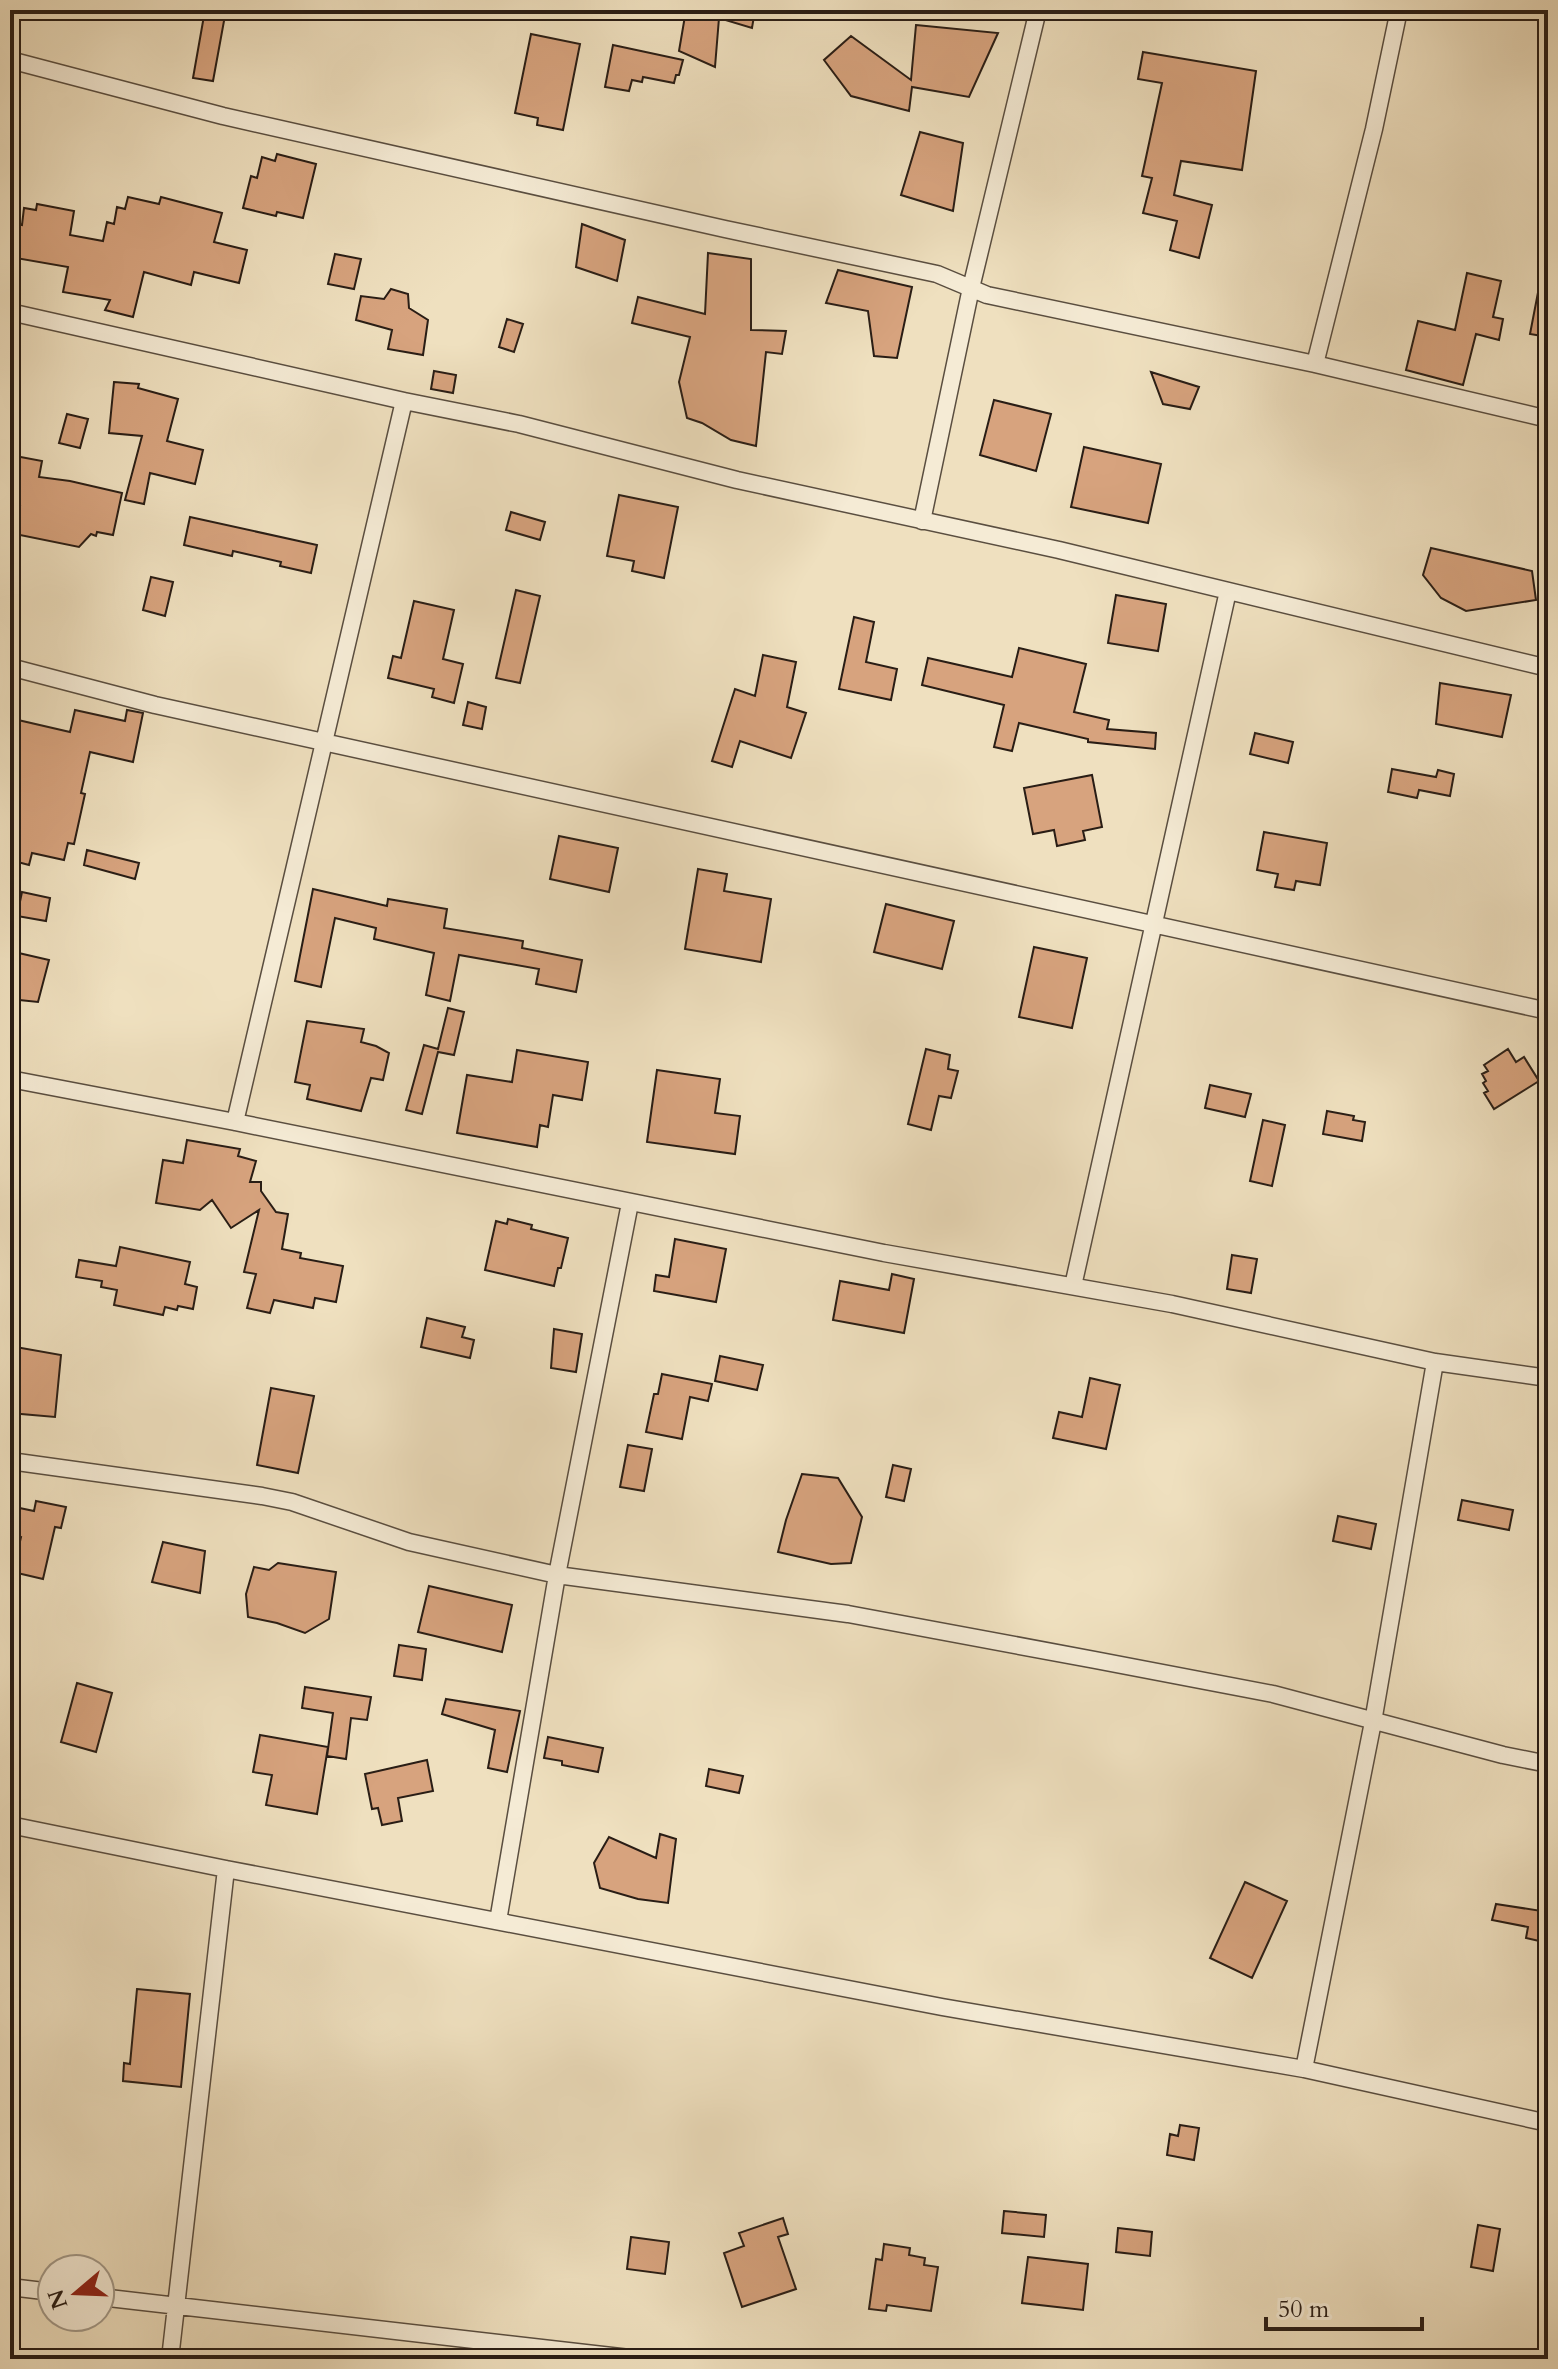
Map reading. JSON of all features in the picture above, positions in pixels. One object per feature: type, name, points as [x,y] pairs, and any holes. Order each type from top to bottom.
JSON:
[{"type":"street","points":[[922,521],[971,288],[1037,12],[1018,10]]},
{"type":"street","points":[[1315,364],[1374,129],[1399,10]]},
{"type":"street","points":[[10,60],[223,116],[937,274],[987,295],[1315,364],[1548,419]]},
{"type":"street","points":[[10,312],[519,424],[737,480],[1059,550],[1548,668]]},
{"type":"street","points":[[235,1122],[404,401]]},
{"type":"street","points":[[1073,1286],[1228,591]]},
{"type":"street","points":[[10,667],[155,705],[1548,1011]]},
{"type":"street","points":[[10,1079],[884,1253],[1188,1307],[1435,1362],[1548,1378]]},
{"type":"street","points":[[498,1921],[557,1575],[630,1203]]},
{"type":"street","points":[[1304,2069],[1373,1722],[1435,1362]]},
{"type":"street","points":[[10,1461],[292,1502],[409,1542],[557,1575],[848,1614],[1273,1694],[1373,1722],[1548,1764]]},
{"type":"street","points":[[10,1825],[942,2007],[1304,2069],[1548,2123]]},
{"type":"street","points":[[170,2359],[226,1869]]},
{"type":"street","points":[[10,2287],[36,2290]]},
{"type":"street","points":[[116,2299],[638,2359]]},
{"type":"building","points":[[205,10],[226,10],[213,81],[193,78]]},
{"type":"building","points":[[686,10],[755,10],[752,28],[719,18],[715,67],[679,51]]},
{"type":"building","points":[[916,25],[998,33],[969,97],[912,87],[909,111],[851,96],[824,60],[851,36],[911,80]]},
{"type":"building","points":[[531,34],[580,44],[563,130],[537,125],[538,118],[515,113]]},
{"type":"building","points":[[613,45],[683,60],[679,75],[676,75],[674,83],[643,77],[642,82],[632,80],[629,91],[605,87]]},
{"type":"building","points":[[1143,52],[1256,71],[1242,170],[1181,161],[1174,195],[1212,205],[1199,258],[1170,250],[1177,221],[1143,213],[1152,178],[1142,176],[1162,83],[1138,79]]},
{"type":"building","points":[[920,132],[963,143],[953,211],[901,195]]},
{"type":"building","points":[[277,154],[316,164],[303,218],[277,212],[276,216],[243,208],[251,176],[257,178],[262,157],[275,161]]},
{"type":"building","points":[[128,197],[159,204],[161,197],[222,213],[214,242],[247,250],[239,283],[194,272],[191,285],[144,272],[133,317],[105,310],[110,300],[63,292],[68,267],[10,257],[10,223],[22,225],[24,208],[36,210],[37,204],[74,211],[70,235],[103,241],[107,222],[114,224],[117,207],[125,209]]},
{"type":"building","points":[[582,224],[625,240],[617,281],[576,267]]},
{"type":"building","points":[[708,253],[751,259],[751,330],[786,331],[782,354],[766,352],[756,446],[731,440],[687,418],[679,382],[690,337],[632,323],[638,297],[705,314]]},
{"type":"building","points":[[335,254],[361,259],[354,289],[328,284]]},
{"type":"building","points":[[838,270],[912,287],[897,358],[874,356],[868,311],[826,303]]},
{"type":"building","points":[[1467,273],[1501,281],[1493,317],[1503,319],[1499,340],[1476,334],[1463,385],[1406,370],[1418,321],[1455,330]]},
{"type":"building","points":[[1540,282],[1548,283],[1548,337],[1530,334]]},
{"type":"building","points":[[391,289],[408,294],[409,308],[428,320],[423,355],[388,349],[392,330],[356,320],[361,296],[384,299]]},
{"type":"building","points":[[507,319],[523,324],[514,352],[499,347]]},
{"type":"building","points":[[434,371],[456,375],[453,393],[431,389]]},
{"type":"building","points":[[1151,372],[1199,387],[1190,409],[1163,404]]},
{"type":"building","points":[[114,382],[139,384],[138,388],[178,399],[167,441],[203,450],[195,484],[150,473],[144,504],[125,500],[142,436],[109,433]]},
{"type":"building","points":[[994,400],[1051,414],[1036,471],[980,455]]},
{"type":"building","points":[[67,414],[88,419],[80,448],[59,443]]},
{"type":"building","points":[[1084,447],[1161,464],[1148,523],[1071,507]]},
{"type":"building","points":[[10,455],[42,461],[39,477],[122,493],[113,535],[91,534],[79,547],[15,534],[20,506],[10,504]]},
{"type":"building","points":[[619,495],[678,507],[664,578],[632,571],[634,561],[607,556]]},
{"type":"building","points":[[511,512],[545,522],[540,540],[506,530]]},
{"type":"building","points":[[190,517],[317,545],[311,573],[280,566],[281,562],[233,551],[232,556],[184,545]]},
{"type":"building","points":[[1431,548],[1532,571],[1536,600],[1466,611],[1441,598],[1423,575]]},
{"type":"building","points":[[151,577],[173,582],[165,616],[143,610]]},
{"type":"building","points":[[516,590],[540,596],[520,683],[496,678]]},
{"type":"building","points":[[1116,595],[1166,604],[1158,651],[1108,643]]},
{"type":"building","points":[[414,601],[454,610],[443,659],[463,664],[454,703],[432,697],[434,689],[388,678],[393,656],[401,658]]},
{"type":"building","points":[[854,617],[874,622],[866,662],[897,669],[891,700],[839,689]]},
{"type":"building","points":[[1019,648],[1086,664],[1074,712],[1109,720],[1107,729],[1156,733],[1155,749],[1088,742],[1088,739],[1019,723],[1012,751],[994,747],[1004,705],[922,685],[928,658],[1012,677]]},
{"type":"building","points":[[763,655],[796,662],[787,707],[806,713],[791,758],[740,741],[732,767],[712,761],[735,689],[755,696]]},
{"type":"building","points":[[1440,683],[1511,695],[1502,737],[1436,724]]},
{"type":"building","points":[[468,702],[486,707],[482,729],[463,725]]},
{"type":"building","points":[[75,710],[125,721],[127,710],[143,713],[133,762],[90,752],[74,844],[68,843],[64,860],[32,853],[29,865],[10,860],[10,758],[18,720],[70,732]]},
{"type":"building","points":[[1255,733],[1293,742],[1288,763],[1250,754]]},
{"type":"building","points":[[1392,769],[1436,777],[1438,770],[1454,774],[1450,796],[1419,790],[1417,798],[1388,792]]},
{"type":"building","points":[[1092,775],[1102,827],[1083,831],[1085,840],[1057,846],[1054,830],[1033,834],[1024,788]]},
{"type":"building","points":[[1264,832],[1327,843],[1320,885],[1296,881],[1294,890],[1275,887],[1278,874],[1257,870]]},
{"type":"building","points":[[559,836],[618,848],[609,892],[550,879]]},
{"type":"building","points":[[87,850],[139,863],[135,879],[84,865]]},
{"type":"building","points":[[698,869],[727,874],[724,891],[771,899],[761,962],[685,949]]},
{"type":"building","points":[[313,889],[387,906],[388,899],[447,909],[444,928],[523,941],[522,948],[582,960],[576,992],[536,984],[539,969],[459,955],[450,1001],[426,995],[434,953],[374,939],[376,928],[335,918],[321,987],[295,981]]},
{"type":"building","points":[[22,892],[50,898],[46,921],[17,916]]},
{"type":"building","points":[[886,904],[954,921],[942,969],[874,952]]},
{"type":"building","points":[[1034,947],[1087,958],[1072,1028],[1019,1017]]},
{"type":"building","points":[[10,951],[49,960],[38,1002],[10,999]]},
{"type":"building","points":[[448,1008],[464,1012],[454,1055],[438,1052],[422,1114],[406,1110],[424,1045],[438,1049]]},
{"type":"building","points":[[307,1021],[364,1029],[361,1042],[389,1053],[383,1080],[371,1078],[361,1111],[307,1099],[310,1085],[295,1082]]},
{"type":"building","points":[[926,1049],[950,1055],[948,1069],[958,1071],[951,1098],[939,1096],[931,1130],[908,1124]]},
{"type":"building","points":[[1508,1049],[1516,1062],[1524,1057],[1539,1081],[1494,1109],[1484,1093],[1488,1091],[1482,1074],[1488,1071],[1484,1065]]},
{"type":"building","points":[[517,1050],[588,1062],[582,1100],[553,1095],[548,1127],[540,1125],[537,1147],[457,1133],[467,1075],[512,1082]]},
{"type":"building","points":[[657,1070],[720,1079],[715,1113],[740,1116],[735,1154],[647,1142]]},
{"type":"building","points":[[1210,1085],[1251,1094],[1245,1117],[1205,1108]]},
{"type":"building","points":[[1327,1111],[1354,1116],[1353,1120],[1365,1122],[1362,1141],[1323,1134]]},
{"type":"building","points":[[1263,1120],[1285,1125],[1272,1186],[1250,1181]]},
{"type":"building","points":[[187,1140],[240,1149],[238,1156],[256,1161],[250,1182],[261,1182],[261,1191],[276,1212],[288,1214],[282,1249],[301,1253],[300,1258],[343,1266],[336,1302],[315,1298],[313,1308],[274,1300],[270,1313],[247,1308],[256,1274],[244,1272],[259,1210],[231,1228],[212,1200],[200,1210],[156,1203],[163,1160],[183,1163]]},
{"type":"building","points":[[508,1219],[532,1225],[531,1229],[568,1238],[554,1286],[485,1270],[496,1221],[507,1224]]},
{"type":"building","points":[[675,1239],[726,1249],[716,1302],[654,1291],[656,1275],[669,1277]]},
{"type":"building","points":[[120,1247],[190,1262],[185,1284],[197,1287],[193,1309],[165,1307],[163,1315],[114,1305],[117,1290],[101,1287],[102,1281],[76,1277],[79,1260],[116,1266]]},
{"type":"building","points":[[1232,1255],[1257,1259],[1251,1293],[1227,1289]]},
{"type":"building","points":[[892,1274],[914,1279],[904,1333],[833,1320],[840,1281],[889,1290]]},
{"type":"building","points":[[427,1318],[465,1327],[462,1337],[474,1340],[470,1358],[421,1347]]},
{"type":"building","points":[[554,1329],[582,1334],[576,1372],[551,1368]]},
{"type":"building","points":[[10,1346],[61,1355],[55,1417],[10,1413]]},
{"type":"building","points":[[720,1356],[763,1365],[757,1390],[715,1381]]},
{"type":"building","points":[[662,1374],[712,1384],[708,1401],[690,1397],[682,1439],[646,1432]]},
{"type":"building","points":[[1090,1378],[1120,1385],[1106,1449],[1053,1438],[1059,1412],[1082,1417]]},
{"type":"building","points":[[271,1388],[314,1396],[298,1473],[257,1465]]},
{"type":"building","points":[[628,1445],[652,1449],[644,1491],[620,1487]]},
{"type":"building","points":[[893,1465],[911,1469],[904,1501],[886,1497]]},
{"type":"building","points":[[802,1474],[838,1478],[862,1517],[851,1563],[831,1564],[778,1552]]},
{"type":"building","points":[[1462,1500],[1513,1510],[1509,1530],[1458,1520]]},
{"type":"building","points":[[36,1501],[66,1507],[61,1528],[55,1527],[43,1579],[13,1572],[21,1537],[10,1535],[10,1506],[34,1511]]},
{"type":"building","points":[[1338,1516],[1376,1524],[1371,1549],[1333,1541]]},
{"type":"building","points":[[163,1542],[205,1551],[200,1593],[152,1582]]},
{"type":"building","points":[[278,1563],[336,1572],[329,1619],[305,1633],[248,1617],[246,1594],[254,1567],[269,1570]]},
{"type":"building","points":[[429,1586],[512,1605],[502,1652],[418,1632]]},
{"type":"building","points":[[399,1645],[426,1649],[422,1680],[394,1676]]},
{"type":"building","points":[[77,1683],[112,1693],[96,1752],[61,1742]]},
{"type":"building","points":[[305,1687],[371,1697],[367,1720],[351,1718],[346,1759],[327,1756],[333,1713],[302,1708]]},
{"type":"building","points":[[446,1699],[520,1711],[507,1772],[488,1768],[495,1730],[442,1714]]},
{"type":"building","points":[[260,1735],[328,1747],[317,1814],[266,1805],[272,1775],[253,1772]]},
{"type":"building","points":[[548,1737],[603,1748],[598,1772],[544,1758]]},
{"type":"building","points":[[427,1760],[433,1791],[398,1798],[402,1821],[382,1825],[378,1808],[372,1809],[365,1774]]},
{"type":"building","points":[[709,1769],[743,1776],[739,1793],[706,1786]]},
{"type":"building","points":[[660,1834],[676,1839],[668,1903],[638,1899],[600,1888],[594,1863],[609,1837],[656,1858]]},
{"type":"building","points":[[1245,1882],[1287,1901],[1252,1978],[1210,1958]]},
{"type":"building","points":[[1496,1904],[1548,1912],[1548,1943],[1526,1938],[1528,1927],[1492,1920]]},
{"type":"building","points":[[137,1989],[190,1994],[181,2087],[123,2081],[124,2063],[130,2064]]},
{"type":"building","points":[[1180,2125],[1199,2128],[1194,2160],[1167,2155],[1170,2134],[1178,2136]]},
{"type":"building","points":[[1004,2211],[1046,2215],[1044,2237],[1002,2233]]},
{"type":"building","points":[[783,2218],[788,2234],[778,2237],[796,2289],[742,2307],[724,2253],[744,2246],[739,2233]]},
{"type":"building","points":[[1478,2225],[1500,2229],[1493,2271],[1471,2267]]},
{"type":"building","points":[[1118,2228],[1152,2232],[1150,2256],[1116,2252]]},
{"type":"building","points":[[631,2237],[669,2242],[665,2274],[627,2269]]},
{"type":"building","points":[[884,2244],[910,2248],[909,2255],[925,2258],[924,2265],[938,2267],[931,2311],[887,2305],[886,2311],[869,2309],[876,2259],[882,2260]]},
{"type":"building","points":[[1028,2257],[1088,2264],[1083,2310],[1022,2303]]}]
